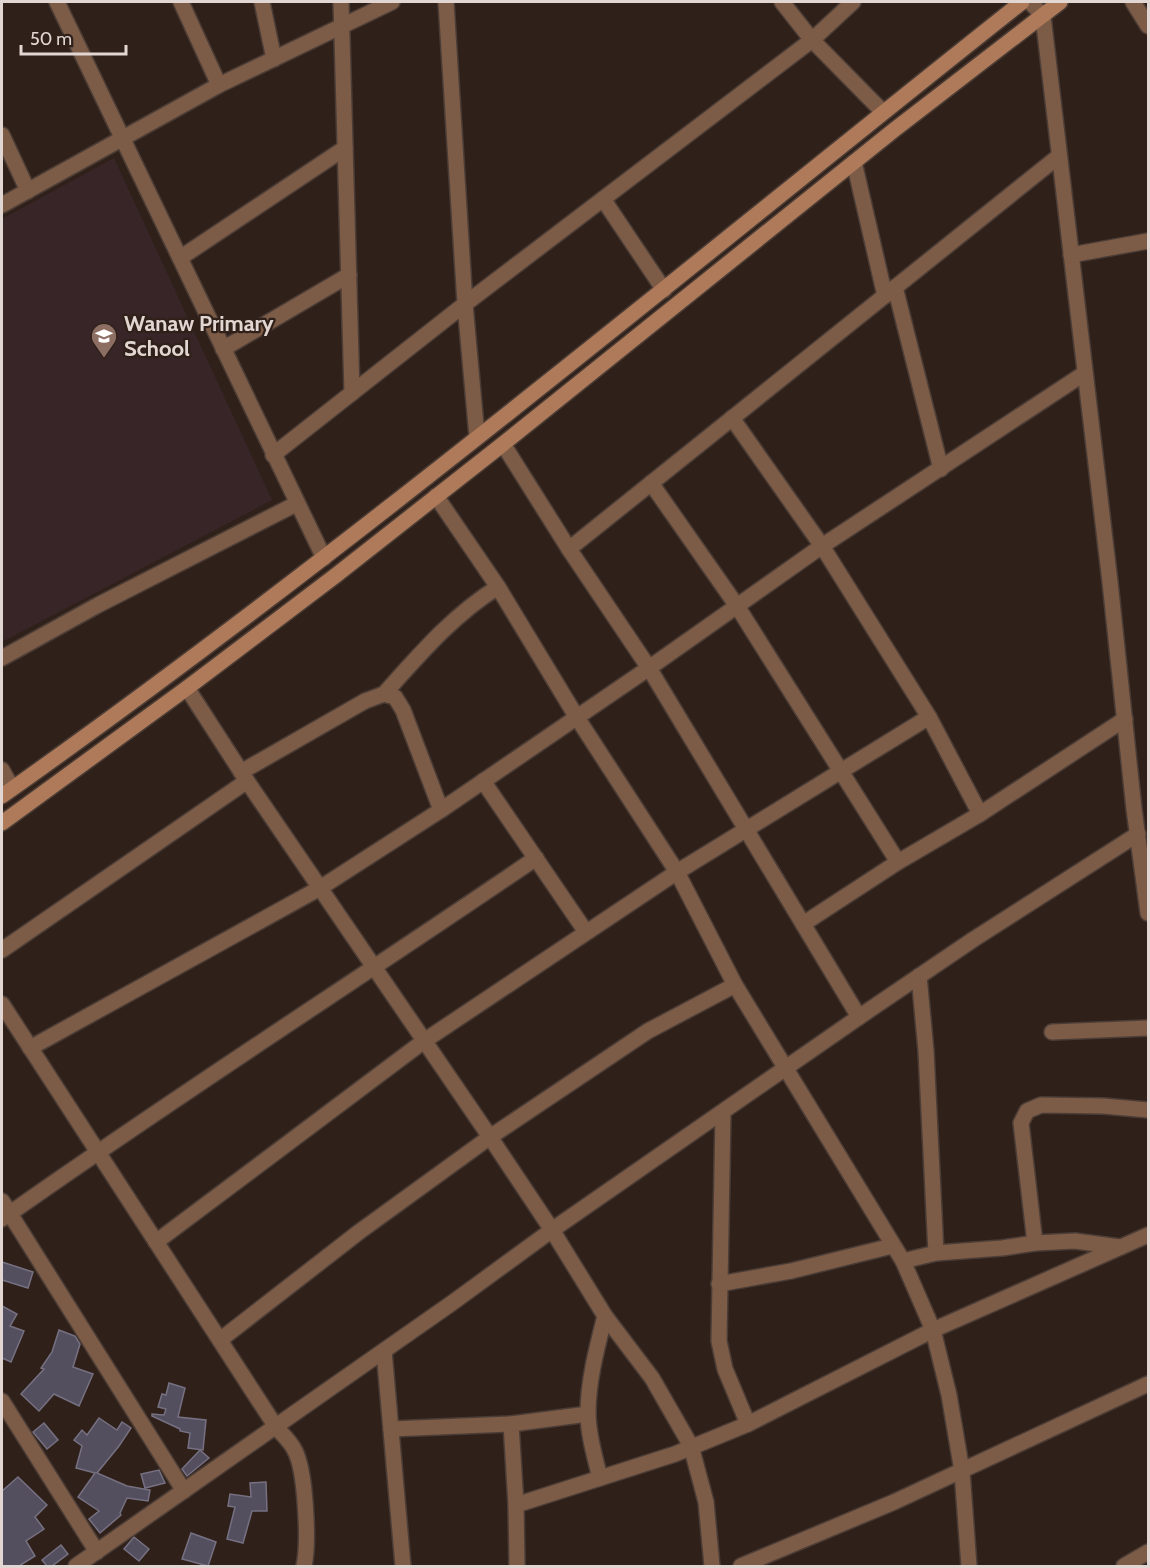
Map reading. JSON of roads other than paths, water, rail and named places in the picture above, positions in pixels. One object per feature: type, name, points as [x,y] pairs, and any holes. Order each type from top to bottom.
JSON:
[{"type":"main road","points":[[7,792],[324,558],[664,290],[1022,2]]},
{"type":"main road","points":[[2,823],[187,688],[436,496],[854,162],[1060,2]]},
{"type":"street","points":[[57,2],[296,504],[324,558]]},
{"type":"street","points":[[181,2],[219,85]]},
{"type":"street","points":[[262,2],[274,59]]},
{"type":"street","points":[[342,2],[352,393]]},
{"type":"street","points":[[2,205],[219,85],[392,2]]},
{"type":"street","points":[[446,2],[465,304],[477,437]]},
{"type":"street","points":[[783,2],[812,40],[883,112]]},
{"type":"street","points":[[273,455],[465,304],[812,40],[853,2]]},
{"type":"street","points":[[1030,2],[1043,16],[1149,913]]},
{"type":"street","points":[[1133,2],[1149,26]]},
{"type":"street","points":[[2,135],[28,191]]},
{"type":"street","points":[[180,258],[345,148]]},
{"type":"street","points":[[569,549],[1059,156]]},
{"type":"street","points":[[854,162],[941,469]]},
{"type":"street","points":[[603,200],[664,290]]},
{"type":"street","points":[[1071,255],[1149,241]]},
{"type":"street","points":[[223,348],[349,275]]},
{"type":"street","points":[[30,1048],[320,888],[483,782],[576,716],[650,668],[822,546],[1085,373]]},
{"type":"street","points":[[732,418],[822,546],[929,717],[980,814]]},
{"type":"street","points":[[503,444],[569,549],[650,668],[859,1017]]},
{"type":"street","points":[[651,483],[737,606],[898,862]]},
{"type":"street","points":[[436,496],[498,587],[576,716],[676,872],[735,985],[903,1261],[933,1330],[949,1395],[962,1471],[969,1566]]},
{"type":"street","points":[[2,658],[99,605],[296,504]]},
{"type":"street","points":[[2,950],[244,776],[365,701],[384,694],[452,621],[474,602],[498,587]]},
{"type":"street","points":[[187,688],[244,776],[552,1230],[605,1316],[652,1378],[691,1446],[706,1502],[712,1566]]},
{"type":"street","points":[[384,694],[395,697],[404,710],[441,810]]},
{"type":"street","points":[[156,1242],[424,1041],[676,872],[929,717]]},
{"type":"street","points":[[803,924],[898,862],[980,814],[1125,719]]},
{"type":"street","points":[[2,770],[7,792]]},
{"type":"street","points":[[483,782],[586,932]]},
{"type":"street","points":[[76,1566],[384,1351],[552,1230],[859,1017],[1138,834]]},
{"type":"street","points":[[184,1491],[4,1212],[375,968],[536,858]]},
{"type":"street","points":[[919,976],[926,1051],[936,1253]]},
{"type":"street","points":[[220,1340],[359,1232],[490,1137],[648,1031],[735,985]]},
{"type":"street","points":[[2,1004],[276,1426],[295,1450],[304,1483],[308,1550],[304,1566]]},
{"type":"street","points":[[1052,1032],[1149,1028]]},
{"type":"street","points":[[1035,1243],[1021,1124],[1027,1111],[1041,1105],[1103,1106],[1149,1110]]},
{"type":"street","points":[[723,1112],[719,1341],[725,1369],[748,1424]]},
{"type":"street","points":[[516,1505],[675,1454],[748,1424],[933,1330],[1149,1235]]},
{"type":"street","points":[[903,1261],[936,1253],[1035,1243],[1075,1241],[1121,1247]]},
{"type":"street","points":[[719,1284],[791,1271],[892,1246]]},
{"type":"street","points":[[600,1478],[591,1442],[588,1414],[596,1348],[605,1316]]},
{"type":"street","points":[[384,1351],[403,1566]]},
{"type":"street","points":[[741,1566],[894,1502],[1149,1384]]},
{"type":"street","points":[[2,1401],[97,1552]]},
{"type":"street","points":[[391,1429],[511,1424],[588,1414]]},
{"type":"street","points":[[511,1424],[517,1566]]},
{"type":"street","points":[[1124,1566],[1149,1552]]},
{"type":"place","name":"Wanaw Primary School","points":[[104,359]]}]
